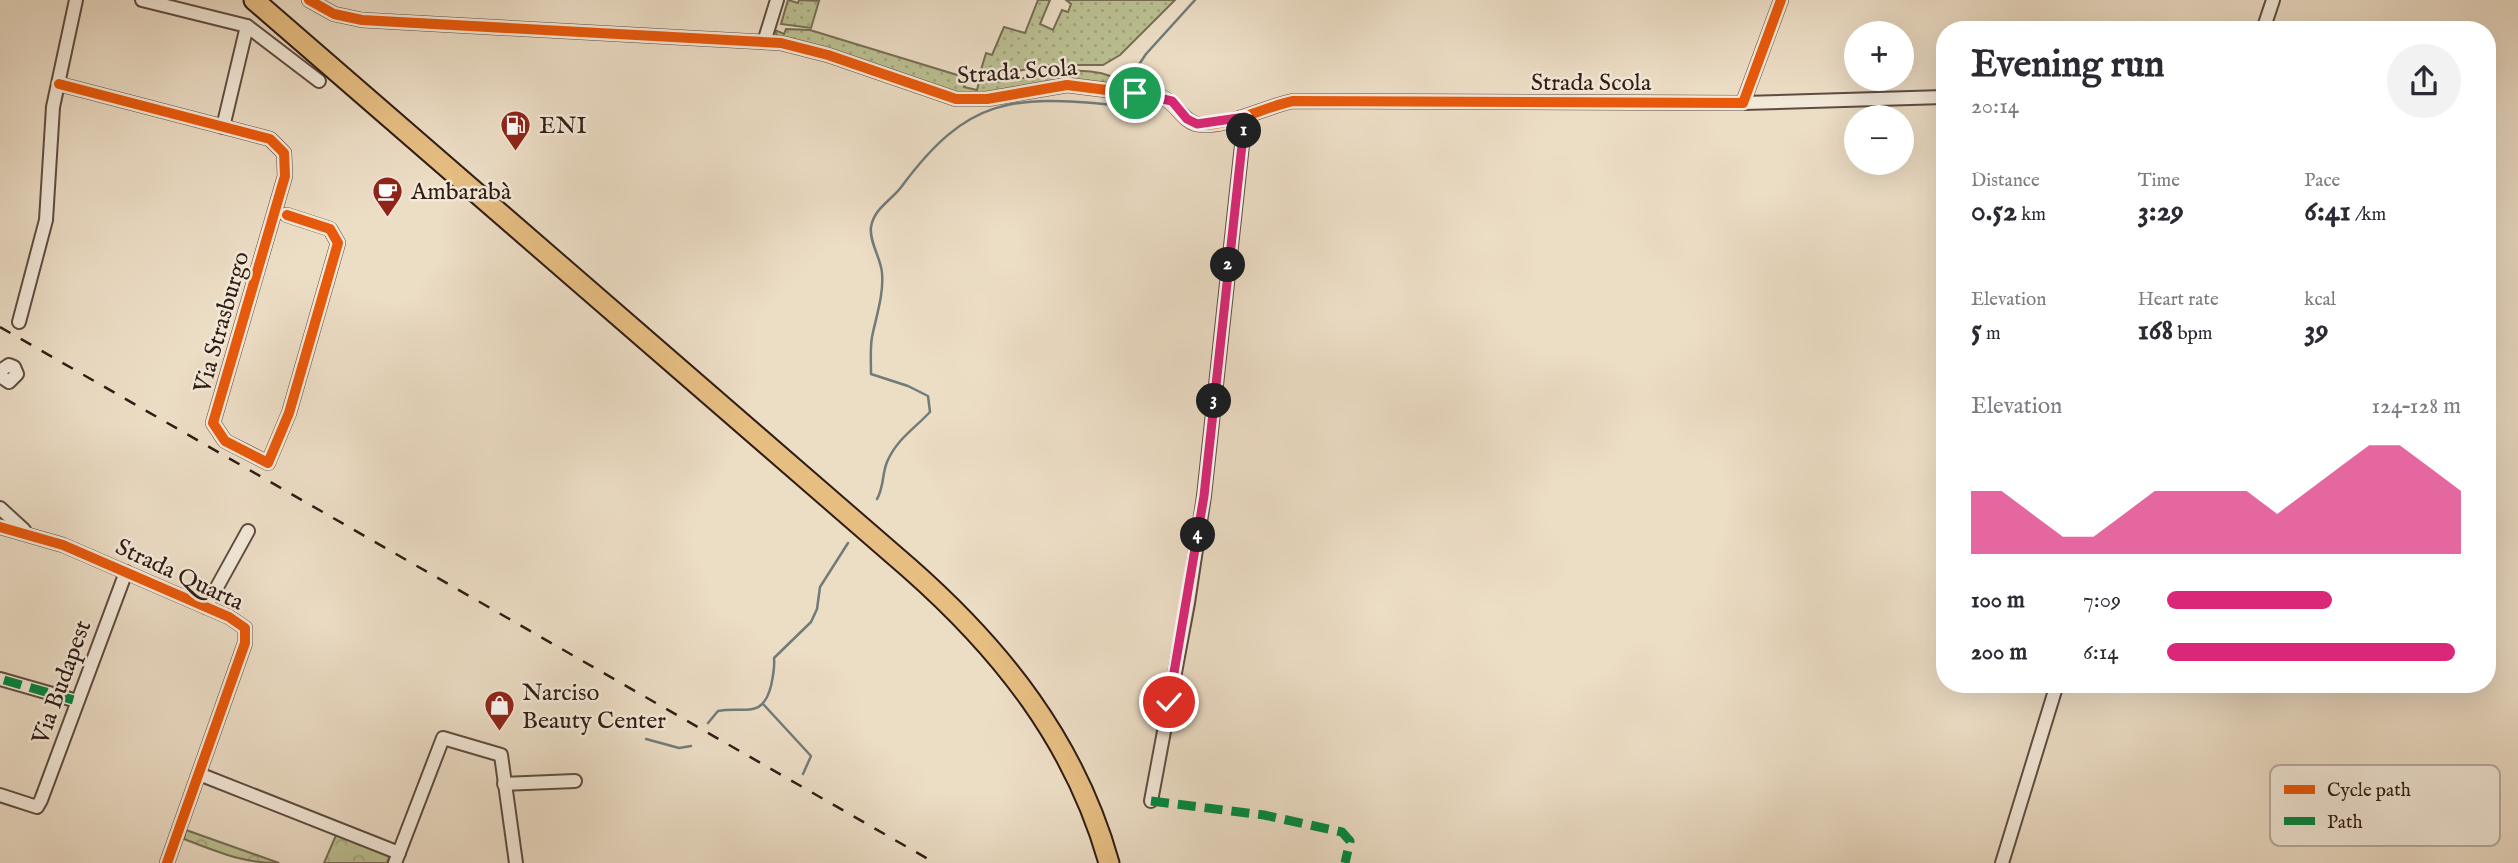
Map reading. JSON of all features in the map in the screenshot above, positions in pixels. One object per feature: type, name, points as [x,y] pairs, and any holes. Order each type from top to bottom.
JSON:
[{"type":"highway","points":[[254,0],[948,602],[989,644],[1025,688],[1084,775],[1109,863]]},
{"type":"highway","points":[[274,0],[963,599],[1004,641],[1039,685],[1084,775],[1123,863]]},
{"type":"street","points":[[19,322],[46,220],[53,107],[76,0]]},
{"type":"street","points":[[142,0],[247,26],[319,81]]},
{"type":"street","name":"Strada Scola","points":[[309,0],[334,14],[362,20],[764,42],[818,52],[956,99],[987,99],[1060,86],[1135,93],[1172,101],[1187,119],[1197,124],[1245,117],[1266,107],[1293,102],[1743,103],[1936,97]]},
{"type":"street","points":[[764,42],[777,0]]},
{"type":"street","points":[[1743,103],[1781,0]]},
{"type":"street","points":[[2266,21],[2273,0]]},
{"type":"street","points":[[223,127],[247,26]]},
{"type":"street","name":"Via Strasburgo","points":[[59,83],[270,139],[278,145],[287,165],[213,423],[225,441],[268,463],[289,413],[338,243],[330,229],[286,215]]},
{"type":"street","points":[[1151,801],[1204,496],[1245,117]]},
{"type":"street","points":[[272,223],[286,215],[278,199]]},
{"type":"street","points":[[0,371],[9,365],[16,369],[16,377],[3,382]]},
{"type":"street","points":[[0,509],[0,526]]},
{"type":"street","points":[[0,509],[22,529],[37,536]]},
{"type":"street","name":"Strada Quarta","points":[[0,526],[37,536],[126,572],[242,624],[246,636],[167,863]]},
{"type":"street","points":[[206,607],[248,531]]},
{"type":"street","name":"Via Budapest","points":[[0,795],[37,807],[126,572]]},
{"type":"street","points":[[2,679],[77,701]]},
{"type":"street","points":[[2001,863],[2054,693]]},
{"type":"street","points":[[199,774],[397,858],[443,738],[501,755],[516,863]]},
{"type":"street","points":[[504,784],[575,781]]},
{"type":"green space","points":[[788,0],[798,3],[799,0],[819,1],[811,28],[781,24]]},
{"type":"green space","points":[[1038,0],[1050,0],[1040,24],[1053,30],[1062,10],[1068,12],[1071,4],[1066,0],[1175,0],[1120,55],[1103,65],[1050,65],[1006,73],[981,70],[986,53],[992,55],[1004,27],[1025,33]]},
{"type":"green space","points":[[786,29],[810,30],[967,78],[964,87],[977,90],[979,82],[1014,80],[1069,71],[1104,74],[1121,81],[1119,88],[962,96],[777,36],[775,30],[784,34]]},
{"type":"green space","points":[[186,830],[279,863],[242,859],[219,852],[184,839]]},
{"type":"green space","points":[[337,833],[391,853],[387,863],[324,863]]},
{"type":"waterway","points":[[1124,87],[1146,54],[1195,0]]},
{"type":"waterway","points":[[877,499],[891,454],[900,441],[930,412],[928,396],[908,386],[871,374],[871,342],[882,281],[881,267],[871,233],[876,215],[926,157],[949,134],[971,119],[995,108],[1020,103],[1048,101],[1116,105],[1120,97]]},
{"type":"waterway","points":[[708,723],[718,711],[751,709],[763,704],[771,686],[774,658],[811,622],[817,609],[820,587],[848,543]]},
{"type":"waterway","points":[[764,705],[811,756],[803,774]]},
{"type":"waterway","points":[[646,739],[679,748],[691,746]]},
{"type":"railway","points":[[0,327],[935,863]]},
{"type":"marked path","points":[[4,680],[77,701]]},
{"type":"marked path","points":[[1151,801],[1264,815],[1342,832],[1350,841],[1345,863]]},
{"type":"cycle path","points":[[309,0],[334,14],[362,20],[781,43],[828,55],[956,99],[987,99],[1067,85],[1162,97],[1191,122],[1206,125],[1231,121],[1293,101],[1743,103],[1781,0]]},
{"type":"cycle path","points":[[59,84],[270,139],[284,153],[285,176],[213,423],[225,441],[268,463],[289,413],[338,243],[330,229],[287,215]]},
{"type":"cycle path","points":[[0,527],[63,545],[229,617],[245,628],[245,643],[167,863]]},
{"type":"place","name":"ENI","points":[[516,152]]},
{"type":"place","name":"Ambarabà","points":[[388,218]]},
{"type":"place","name":"Narciso Beauty Center","points":[[499,733]]},
{"type":"route","points":[[1135,93],[1172,101],[1187,119],[1197,124],[1245,117],[1204,496],[1188,603],[1169,702]]}]
